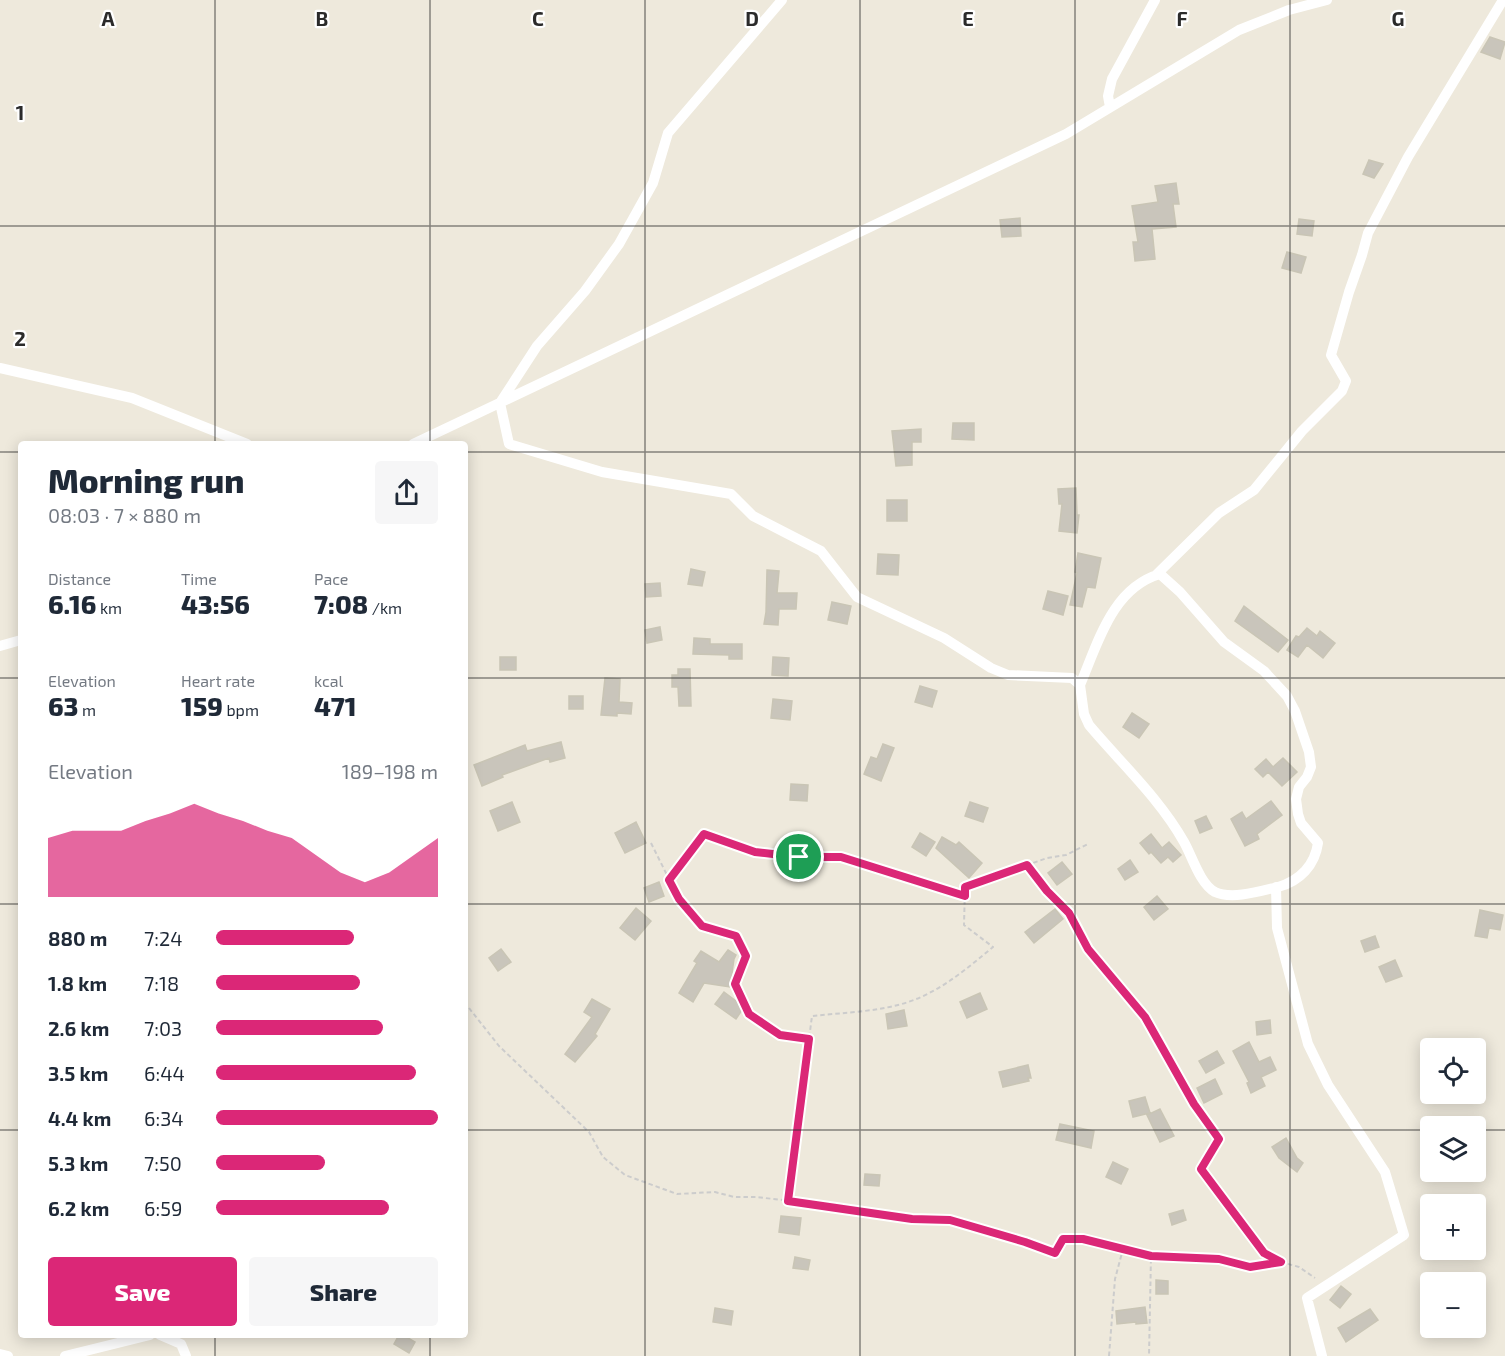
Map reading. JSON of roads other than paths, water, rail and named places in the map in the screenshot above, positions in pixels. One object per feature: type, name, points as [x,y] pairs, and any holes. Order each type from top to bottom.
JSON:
[{"type":"street","points":[[782,0],[668,133],[653,183],[619,244],[585,291],[537,346],[500,403],[509,444],[602,472],[731,494],[753,516],[821,551],[857,597],[945,638],[991,668],[1008,675],[1062,676],[1072,678],[1080,685]]},
{"type":"street","points":[[1110,107],[1108,96],[1112,79],[1155,0]]},
{"type":"street","points":[[419,441],[1066,134],[1239,30],[1289,10],[1327,0]]},
{"type":"street","points":[[1156,575],[1160,574],[1180,592],[1224,642],[1264,671],[1287,696],[1295,711],[1309,752],[1311,767],[1299,787],[1296,799],[1298,814],[1301,823],[1318,843],[1316,854],[1308,868],[1288,884],[1233,894],[1217,893],[1209,887],[1193,862],[1185,842],[1161,809],[1089,725],[1084,714],[1080,685],[1109,619],[1120,601],[1146,579],[1156,575],[1219,513],[1254,490],[1302,431],[1342,391],[1346,381],[1331,355],[1368,233],[1408,157],[1503,0]]},
{"type":"street","points":[[0,369],[132,398],[240,441]]},
{"type":"street","points":[[0,646],[18,641]]},
{"type":"street","points":[[1276,887],[1277,928],[1308,1044],[1328,1085],[1384,1172],[1404,1235],[1307,1298],[1322,1356]]},
{"type":"street","points":[[65,1356],[138,1338]]},
{"type":"street","points":[[167,1338],[181,1344],[186,1356]]},
{"type":"street","points":[[0,1353],[8,1356]]}]
